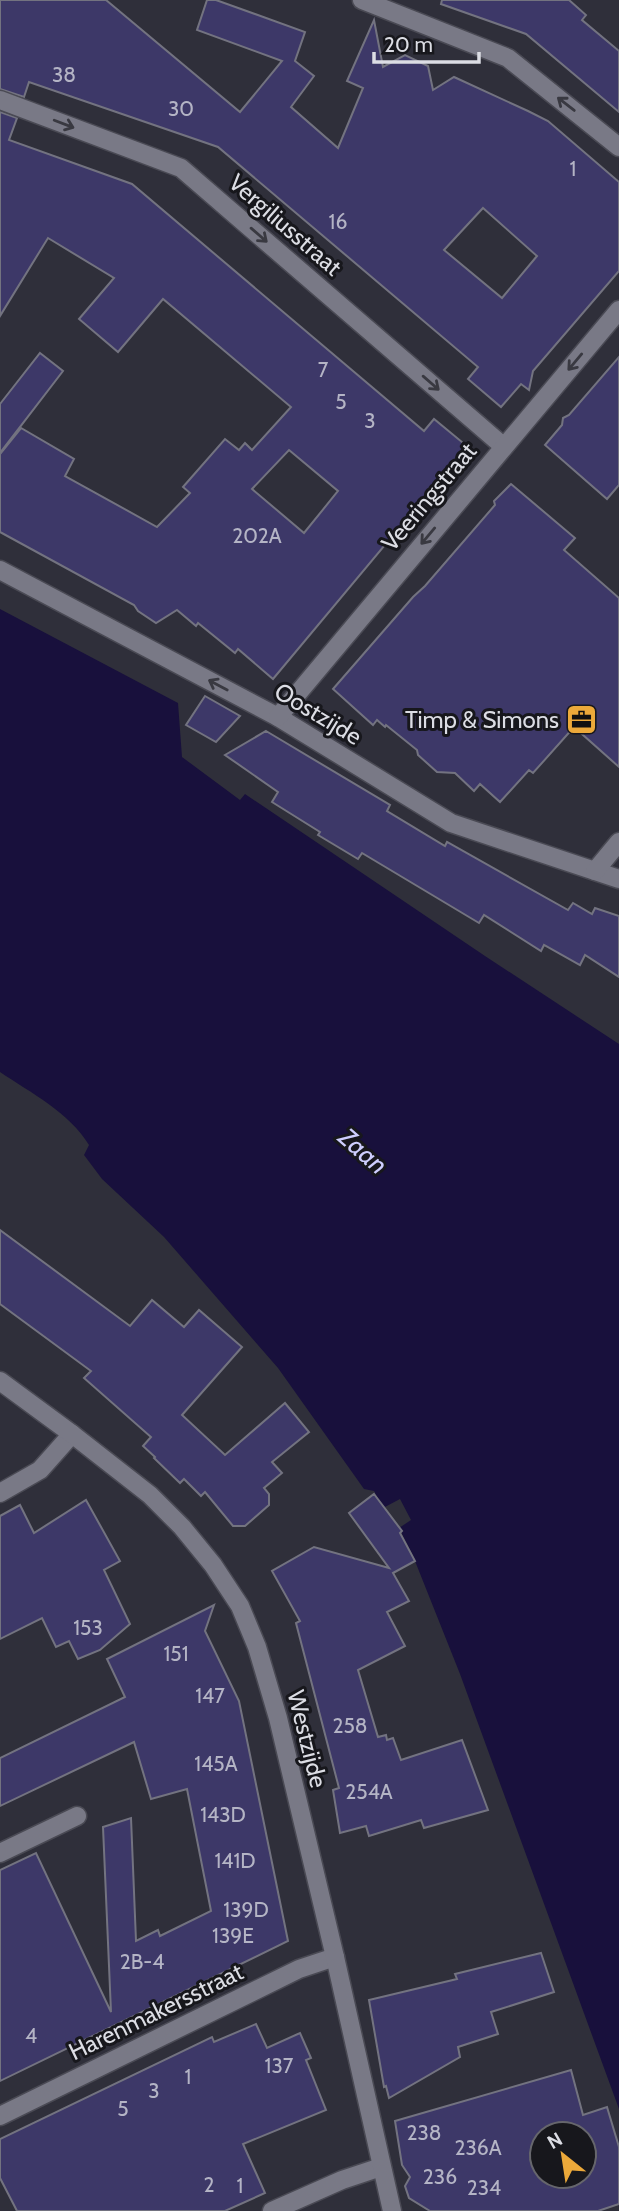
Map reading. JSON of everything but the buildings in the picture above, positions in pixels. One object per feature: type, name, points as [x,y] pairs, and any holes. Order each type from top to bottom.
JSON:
[{"type":"street","points":[[362,0],[508,58],[619,147]]},
{"type":"street","name":"Vergiliusstraat","points":[[0,100],[181,168],[503,446]]},
{"type":"street","name":"Veeringstraat","points":[[278,717],[619,310]]},
{"type":"street","name":"Oostzijde","points":[[0,570],[278,717],[451,823],[619,879]]},
{"type":"street","points":[[595,871],[619,842]]},
{"type":"street","name":"Westzijde","points":[[0,1381],[150,1495],[182,1527],[240,1606],[257,1647],[278,1718],[392,2211]]},
{"type":"street","points":[[0,1493],[40,1470],[72,1434]]},
{"type":"street","points":[[0,1853],[77,1816]]},
{"type":"street","name":"Harenmakersstraat","points":[[0,2116],[299,1969],[335,1957]]},
{"type":"street","points":[[272,2211],[342,2180],[381,2167]]},
{"type":"water","name":"Zaan","points":[[0,609],[178,703],[182,757],[240,800],[245,794],[619,1044],[619,2109],[460,1674],[413,1556],[399,1528],[411,1520],[400,1499],[383,1508],[374,1491],[364,1489],[278,1368],[164,1237],[102,1179],[84,1155],[89,1145],[81,1133],[49,1104],[0,1072]]},
{"type":"place","name":"Timp & Simons","points":[[582,720]]}]
